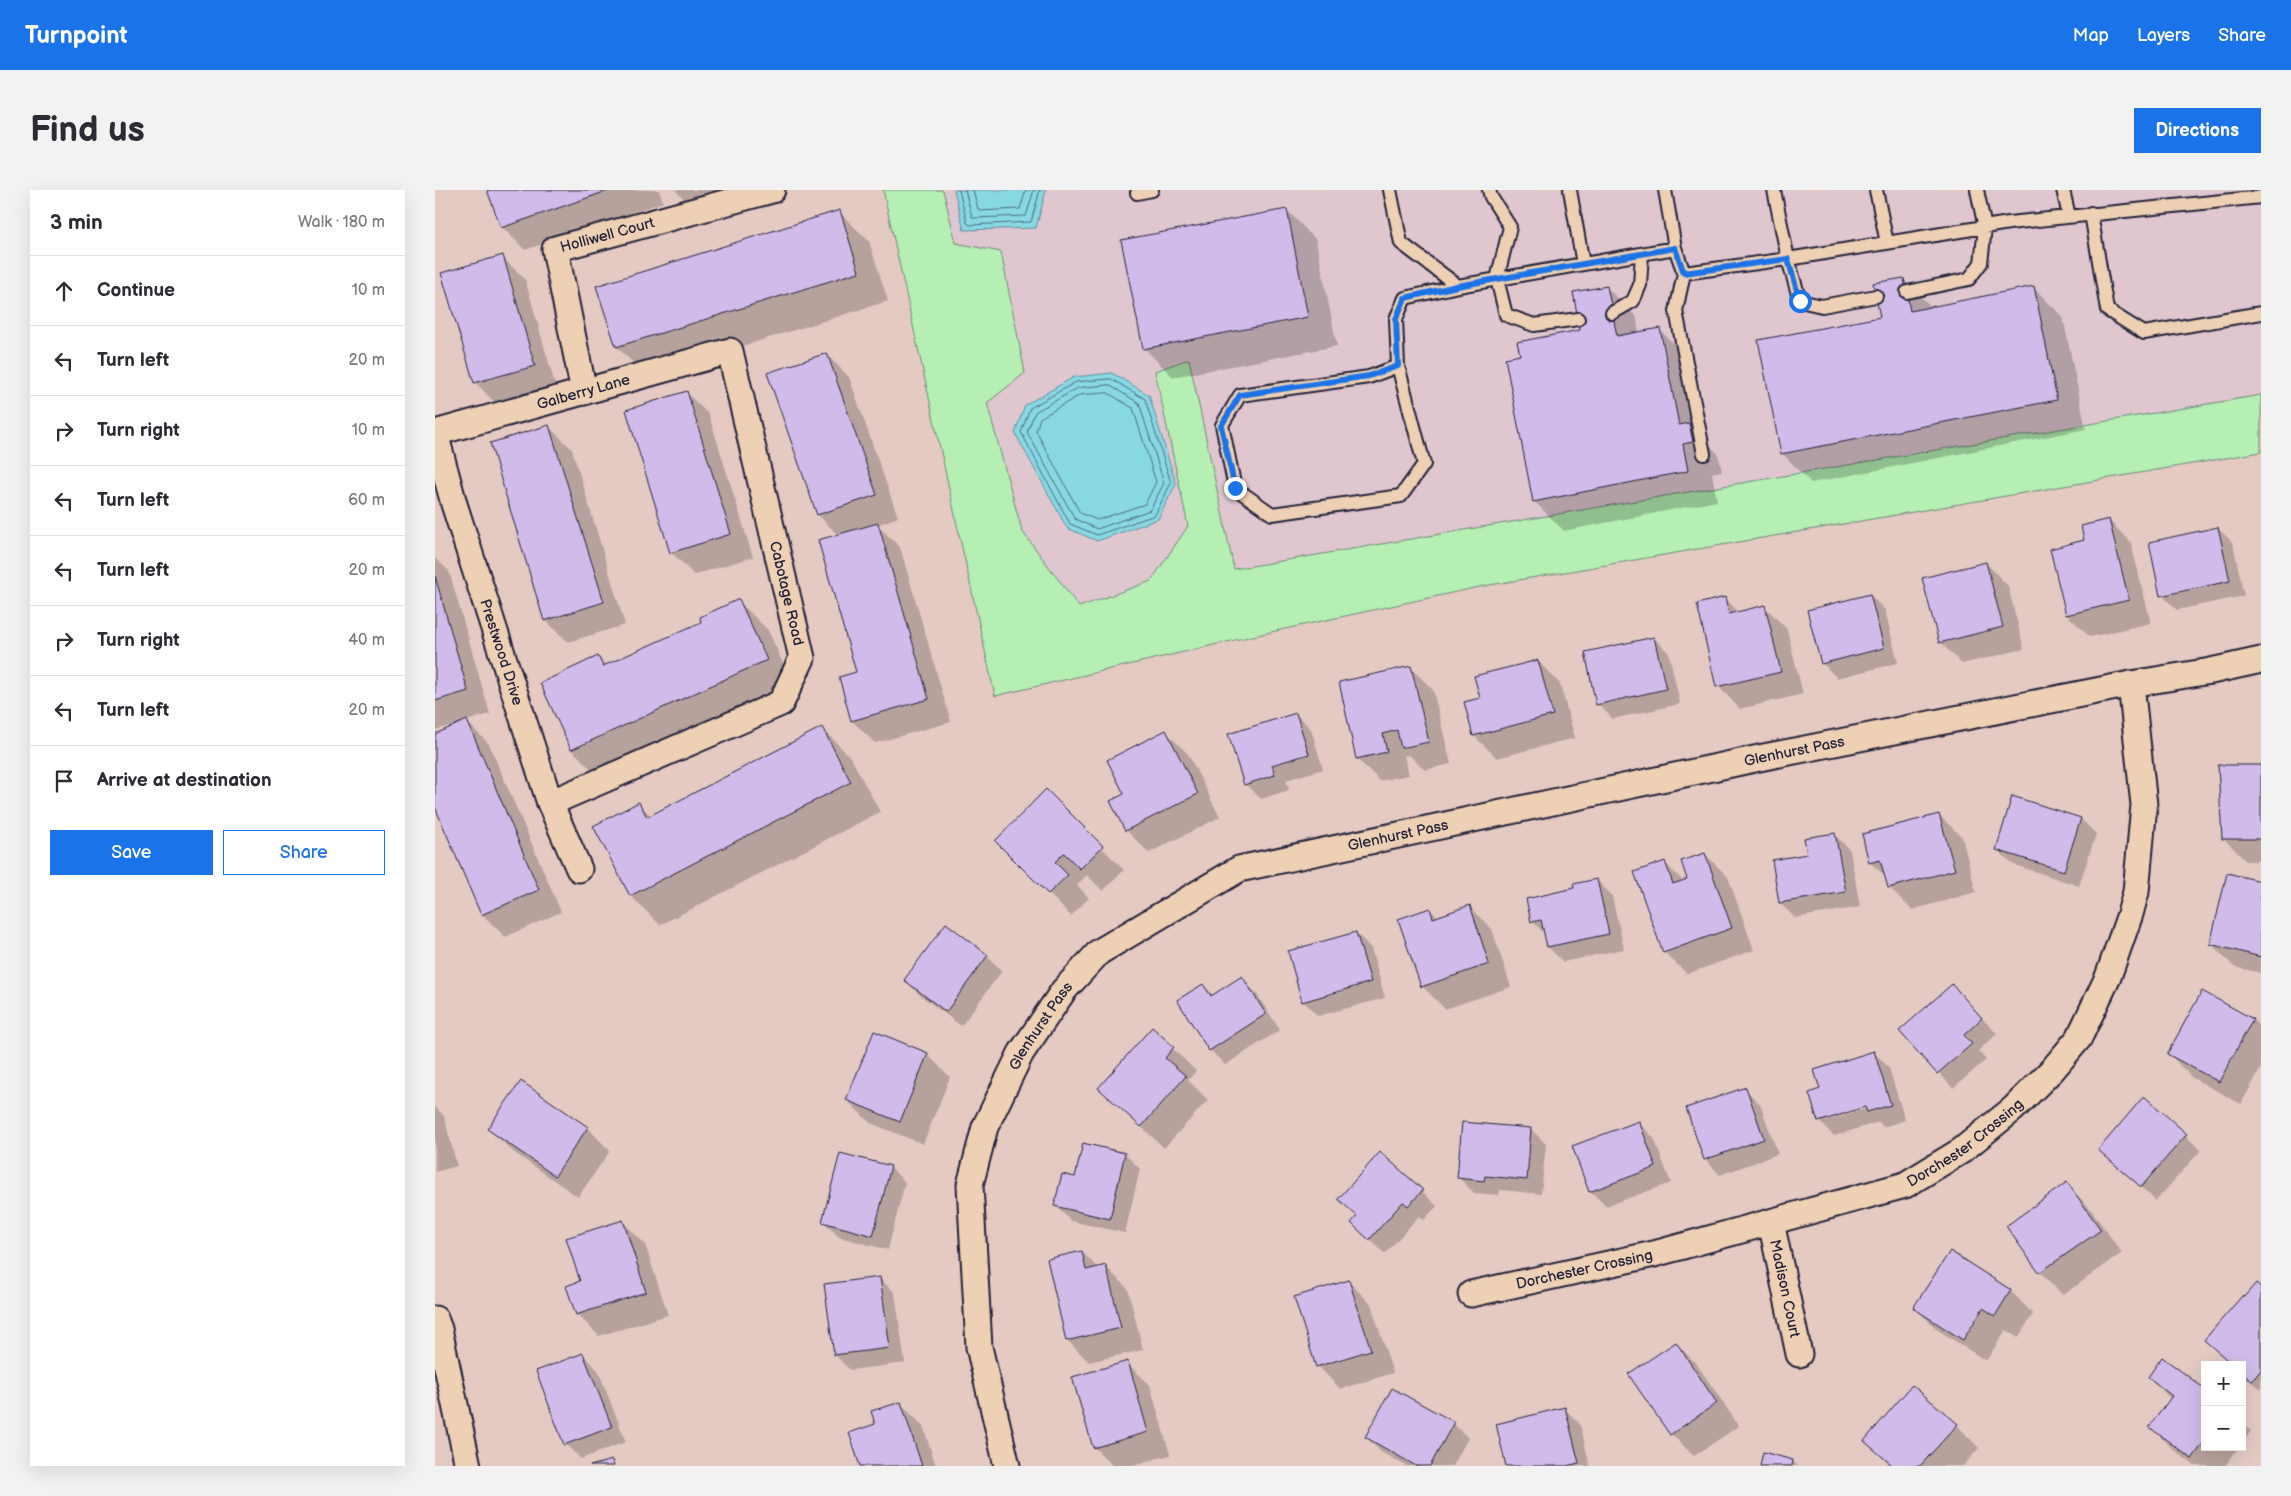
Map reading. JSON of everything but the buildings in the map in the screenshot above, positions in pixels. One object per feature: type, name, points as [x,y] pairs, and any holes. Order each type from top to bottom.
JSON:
[{"type":"street","name":"Holliwell Court","points":[[584,392],[555,249],[772,190]]},
{"type":"street","name":"Galberry Lane","points":[[435,433],[730,352]]},
{"type":"street","name":"Cabotage Road","points":[[550,803],[781,703],[802,658],[730,352]]},
{"type":"street","name":"Prestwood Drive","points":[[435,433],[445,507],[550,803],[579,869]]},
{"type":"street","name":"Glenhurst Pass","points":[[1007,1466],[979,1347],[970,1185],[985,1127],[1021,1053],[1064,990],[1099,952],[1239,869],[1764,757],[2131,684],[2211,672],[2261,660]]},
{"type":"street","name":"Dorchester Crossing","points":[[1471,1294],[1654,1254],[1905,1185],[1961,1150],[2013,1109],[2053,1069],[2079,1038],[2109,977],[2136,892],[2144,805],[2131,684]]},
{"type":"street","name":"Madison Court","points":[[1771,1222],[1799,1354]]},
{"type":"street","points":[[435,1319],[439,1329],[467,1466]]},
{"type":"lane","points":[[1137,193],[1152,190]]},
{"type":"lane","points":[[1390,190],[1401,243],[1457,286]]},
{"type":"lane","points":[[1489,190],[1491,197],[1510,227],[1497,279],[1506,315],[1533,325],[1578,320]]},
{"type":"lane","points":[[1570,190],[1583,264]]},
{"type":"lane","points":[[1665,190],[1675,248],[1684,273],[1677,311],[1704,454]]},
{"type":"lane","points":[[1774,190],[1788,259],[1800,301],[1822,306],[1876,296]]},
{"type":"lane","points":[[1876,190],[1887,243]]},
{"type":"lane","points":[[1907,292],[1969,279],[1981,262],[1985,228],[1977,190]]},
{"type":"lane","points":[[2063,190],[2069,216]]},
{"type":"lane","points":[[1684,273],[2069,216],[2261,197]]},
{"type":"lane","points":[[2091,214],[2107,310],[2145,333],[2261,313]]},
{"type":"lane","points":[[1398,366],[1369,376],[1240,395],[1221,426],[1235,488],[1272,514],[1401,496],[1424,464],[1398,366],[1396,319],[1405,298],[1457,286],[1675,248]]},
{"type":"lane","points":[[1612,314],[1633,301],[1639,285],[1642,254]]},
{"type":"shaded area","points":[[943,190],[2261,190],[2261,395],[1234,569],[1189,359],[1156,371],[1188,526],[1151,581],[1078,607],[1022,531],[987,403],[956,243]]},
{"type":"green space","points":[[883,190],[943,190],[956,243],[1001,252],[1025,373],[987,403],[1022,531],[1079,607],[1151,581],[1188,526],[1155,371],[1189,359],[1234,569],[2261,395],[2261,452],[1484,586],[1248,637],[995,696]]},
{"type":"water","points":[[954,190],[1046,190],[1036,228],[964,230]]},
{"type":"water","points":[[1112,373],[1149,395],[1176,484],[1158,519],[1097,541],[1067,528],[1015,433],[1025,405],[1074,377]]},
{"type":"route","points":[[1235,488],[1221,426],[1240,395],[1369,376],[1398,366],[1396,319],[1405,298],[1457,286],[1675,248],[1684,273],[1788,259],[1800,301]]}]
